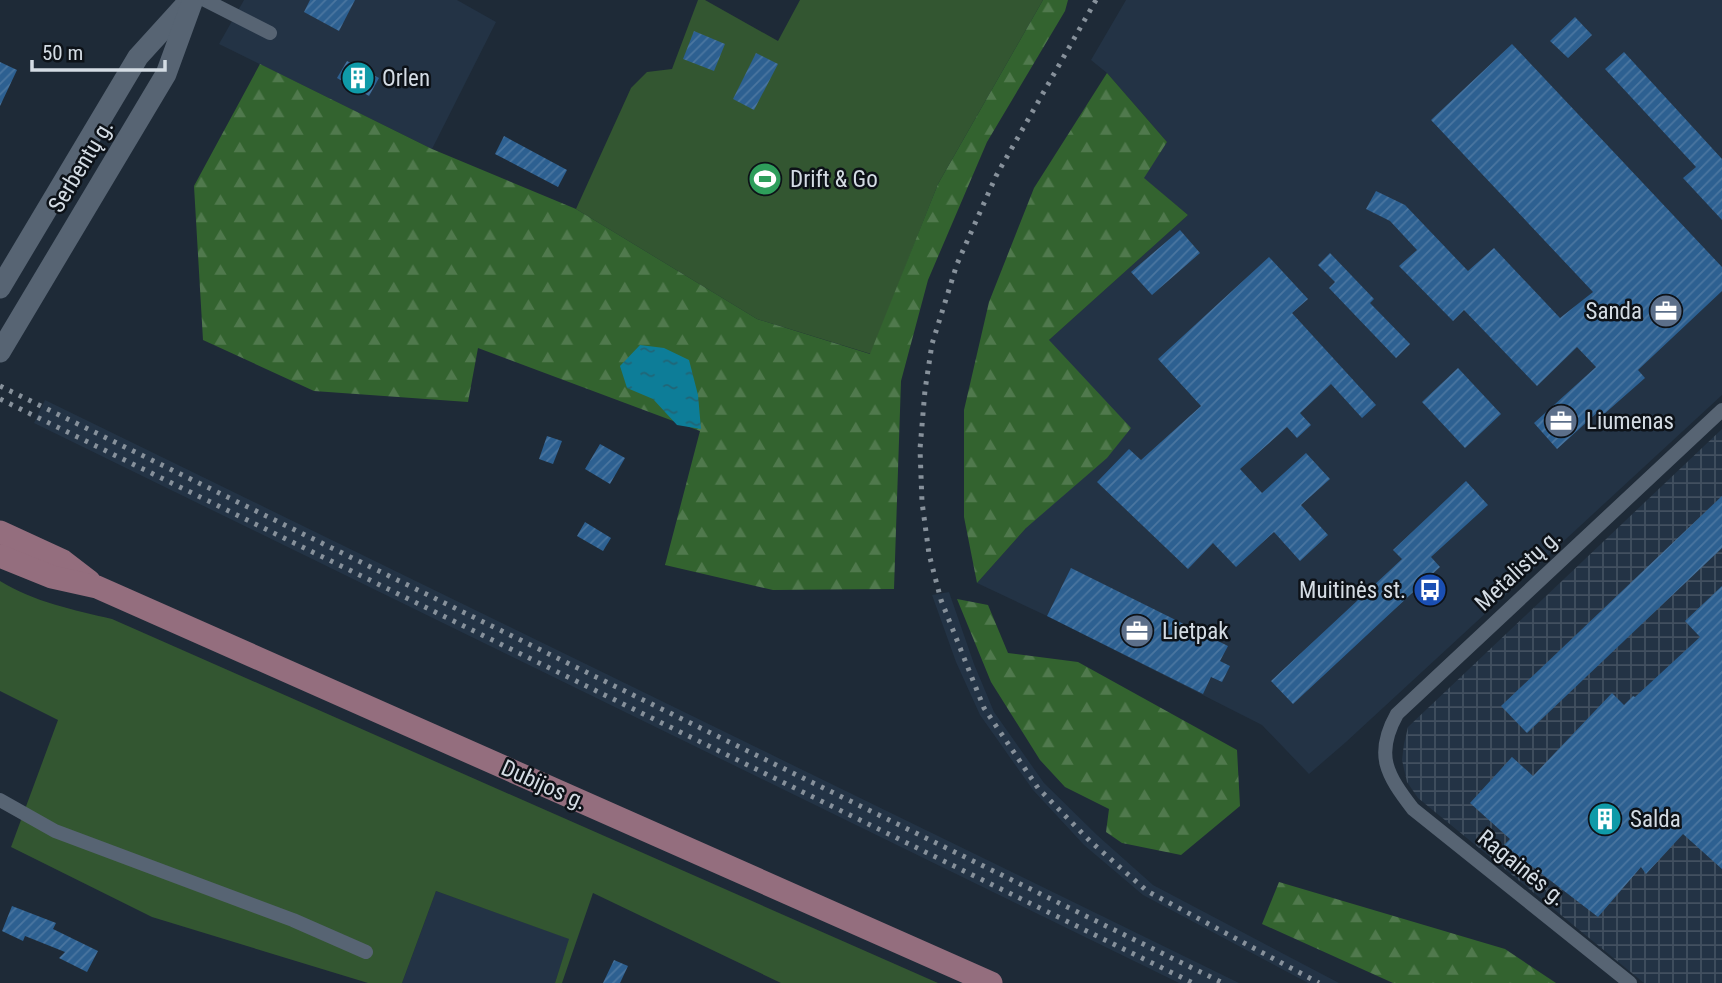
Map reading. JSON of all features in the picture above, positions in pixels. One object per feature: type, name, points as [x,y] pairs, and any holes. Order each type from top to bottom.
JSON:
[{"type":"main road","name":"Serbentų g.","points":[[0,288],[138,57],[191,0]]},
{"type":"main road","name":"Serbentų g.","points":[[0,352],[166,74],[191,0]]},
{"type":"main road","name":"Dubijos g.","points":[[0,531],[63,561],[97,587]]},
{"type":"main road","name":"Dubijos g.","points":[[0,556],[52,577],[97,587],[990,983]]},
{"type":"street","points":[[205,0],[270,33]]},
{"type":"street","name":"Metalistų g.","points":[[1392,782],[1386,763],[1386,740],[1397,714],[1722,410]]},
{"type":"street","name":"Ragainės g.","points":[[1392,782],[1413,809],[1630,983]]},
{"type":"street","points":[[0,800],[55,831],[293,920],[366,952]]},
{"type":"shaded area","points":[[244,0],[457,0],[496,22],[432,149],[219,44]]},
{"type":"shaded area","points":[[1126,0],[1722,0],[1722,395],[1309,774],[1262,725],[977,583],[1026,528],[1049,340],[1188,215],[1143,178],[1167,142],[1107,73],[1091,60]]},
{"type":"shaded area","points":[[45,400],[1239,983],[1179,983],[34,423]]},
{"type":"shaded area","points":[[1722,429],[1722,983],[1644,983],[1418,798],[1407,782],[1402,760],[1404,744],[1408,727]]},
{"type":"shaded area","points":[[949,592],[994,712],[1044,783],[1153,885],[1339,983],[1308,983],[1143,895],[1084,845],[1033,790],[980,715],[956,662],[932,595]]},
{"type":"shaded area","points":[[436,891],[570,939],[555,983],[402,983]]},
{"type":"green space","name":"Drift & Go","points":[[698,0],[705,0],[778,41],[800,0],[1043,0],[938,184],[871,354],[757,319],[576,209],[631,88],[647,72],[672,69]]},
{"type":"green space","points":[[1043,0],[1068,0],[1065,11],[987,142],[928,280],[901,381],[894,589],[773,590],[665,565],[700,431],[478,348],[468,402],[314,391],[203,340],[194,186],[260,64],[432,149],[576,209],[757,319],[870,354],[938,184]]},
{"type":"green space","points":[[1107,73],[1167,142],[1144,178],[1188,215],[1049,340],[1131,428],[1107,458],[1026,528],[977,583],[964,517],[964,410],[989,302],[1034,188]]},
{"type":"green space","points":[[0,581],[40,600],[112,619],[938,983],[781,983],[593,893],[562,983],[555,983],[569,939],[436,891],[402,983],[368,983],[152,917],[11,847],[58,720],[0,691]]},
{"type":"green space","points":[[957,599],[988,605],[1008,653],[1078,662],[1237,750],[1240,806],[1181,855],[1122,843],[1106,832],[1109,809],[1065,787],[1040,760],[991,682]]},
{"type":"green space","points":[[1279,882],[1505,949],[1556,983],[1393,983],[1262,924]]},
{"type":"water","points":[[640,345],[664,348],[689,360],[698,395],[701,429],[677,425],[653,399],[627,388],[620,366]]},
{"type":"building","points":[[310,0],[355,0],[339,31],[304,12]]},
{"type":"building","points":[[1575,17],[1592,35],[1568,58],[1550,41]]},
{"type":"building","points":[[694,31],[725,44],[714,71],[683,59]]},
{"type":"building","points":[[1512,44],[1722,267],[1722,291],[1638,370],[1645,378],[1603,415],[1599,411],[1557,449],[1534,423],[1596,367],[1577,347],[1537,386],[1464,310],[1453,321],[1399,266],[1417,250],[1390,221],[1366,209],[1376,191],[1405,205],[1468,271],[1494,248],[1560,318],[1593,292],[1431,120]]},
{"type":"building","points":[[1624,52],[1722,159],[1722,220],[1683,178],[1696,167],[1605,69]]},
{"type":"building","points":[[756,53],[778,64],[754,110],[733,99]]},
{"type":"building","name":"Orlen","points":[[347,61],[379,78],[369,96],[337,78]]},
{"type":"building","points":[[0,62],[17,70],[0,106]]},
{"type":"building","points":[[504,136],[567,170],[558,187],[495,154]]},
{"type":"building","points":[[1180,230],[1200,253],[1152,295],[1131,272]]},
{"type":"building","points":[[1330,253],[1374,299],[1370,303],[1410,344],[1396,358],[1329,288],[1335,282],[1318,265]]},
{"type":"building","points":[[1269,257],[1308,299],[1292,313],[1376,405],[1362,418],[1331,384],[1300,413],[1311,425],[1297,438],[1287,427],[1240,469],[1262,493],[1306,453],[1330,479],[1301,505],[1328,535],[1300,561],[1274,532],[1236,567],[1213,543],[1188,569],[1097,482],[1129,449],[1141,460],[1201,406],[1158,359]]},
{"type":"building","points":[[1458,368],[1501,414],[1465,448],[1422,402]]},
{"type":"building","points":[[547,436],[562,441],[553,464],[539,459]]},
{"type":"building","points":[[600,444],[625,458],[610,484],[585,469]]},
{"type":"building","points":[[1466,481],[1488,505],[1431,557],[1440,567],[1293,704],[1271,681],[1402,559],[1393,550]]},
{"type":"building","points":[[1722,496],[1722,548],[1527,733],[1501,706]]},
{"type":"building","points":[[585,522],[611,538],[603,551],[577,536]]},
{"type":"building","name":"Lietpak","points":[[1071,568],[1228,646],[1220,661],[1230,666],[1222,682],[1211,677],[1203,694],[1047,616]]},
{"type":"building","name":"Salda","points":[[1722,586],[1722,869],[1683,834],[1646,874],[1641,867],[1598,917],[1504,845],[1510,839],[1470,803],[1512,757],[1533,776],[1612,693],[1624,705],[1635,697],[1700,637],[1685,621]]},
{"type":"building","points":[[12,906],[56,923],[53,929],[98,951],[87,972],[59,958],[65,952],[25,936],[23,941],[2,931]]},
{"type":"building","points":[[614,960],[628,966],[620,983],[603,983]]},
{"type":"railway","points":[[1096,0],[996,176],[957,264],[932,344],[920,449],[922,502],[929,554],[941,600],[984,708],[1038,788],[1090,841],[1147,891],[1319,983]]},
{"type":"railway","points":[[0,386],[1223,983]]},
{"type":"railway","points":[[0,399],[1193,983]]},
{"type":"place","name":"Orlen","points":[[358,78]]},
{"type":"place","name":"Drift & Go","points":[[765,179]]},
{"type":"place","name":"Sanda","points":[[1666,311]]},
{"type":"place","name":"Liumenas","points":[[1561,421]]},
{"type":"place","name":"Muitinės st.","points":[[1430,590]]},
{"type":"place","name":"Lietpak","points":[[1137,631]]},
{"type":"place","name":"Salda","points":[[1605,819]]}]
